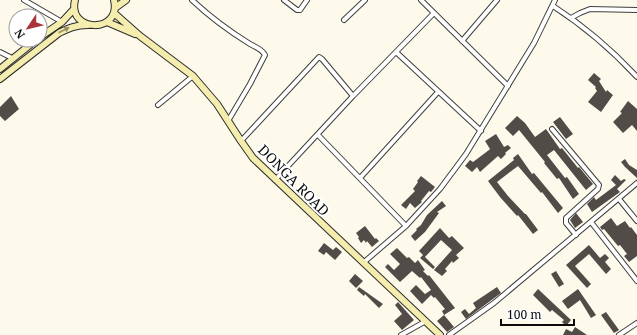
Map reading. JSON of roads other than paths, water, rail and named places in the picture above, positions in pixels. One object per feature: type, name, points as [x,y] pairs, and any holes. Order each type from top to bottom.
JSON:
[{"type":"street","points":[[25,0],[62,22]]},
{"type":"street","points":[[75,0],[74,9],[79,19],[88,25]]},
{"type":"street","points":[[114,0],[114,10],[140,36]]},
{"type":"street","points":[[0,79],[59,33],[74,26],[97,26],[106,22],[114,10],[126,0]]},
{"type":"street","points":[[192,0],[208,15],[230,31],[261,50],[264,55],[250,84],[228,121]]},
{"type":"street","points":[[284,0],[298,10],[300,10],[307,0]]},
{"type":"street","points":[[344,20],[364,0]]},
{"type":"street","points":[[421,0],[508,86]]},
{"type":"street","points":[[462,41],[497,0]]},
{"type":"street","points":[[363,263],[406,226],[440,189],[466,154],[534,43],[555,0]]},
{"type":"street","points":[[553,6],[595,37],[637,77]]},
{"type":"street","points":[[48,32],[62,22],[74,9]]},
{"type":"street","points":[[571,18],[590,9],[637,10]]},
{"type":"street","points":[[275,180],[353,96],[434,13]]},
{"type":"street","points":[[106,22],[140,36]]},
{"type":"street","name":"DONGA ROAD","points":[[140,36],[193,76],[217,104],[253,158],[440,335]]},
{"type":"street","points":[[0,69],[25,48]]},
{"type":"street","points":[[0,52],[12,58]]},
{"type":"street","points":[[396,52],[481,130]]},
{"type":"street","points":[[241,142],[319,57],[353,96]]},
{"type":"street","points":[[158,105],[193,76]]},
{"type":"street","points":[[360,178],[438,92]]},
{"type":"street","points":[[552,129],[599,185],[598,189],[566,218],[566,223],[576,235]]},
{"type":"street","points":[[318,134],[406,226]]},
{"type":"street","points":[[449,335],[494,303],[637,183]]},
{"type":"street","points":[[619,199],[637,221]]},
{"type":"street","points":[[592,222],[637,281]]},
{"type":"street","points":[[401,335],[426,321]]},
{"type":"street","points":[[619,335],[637,323]]}]
